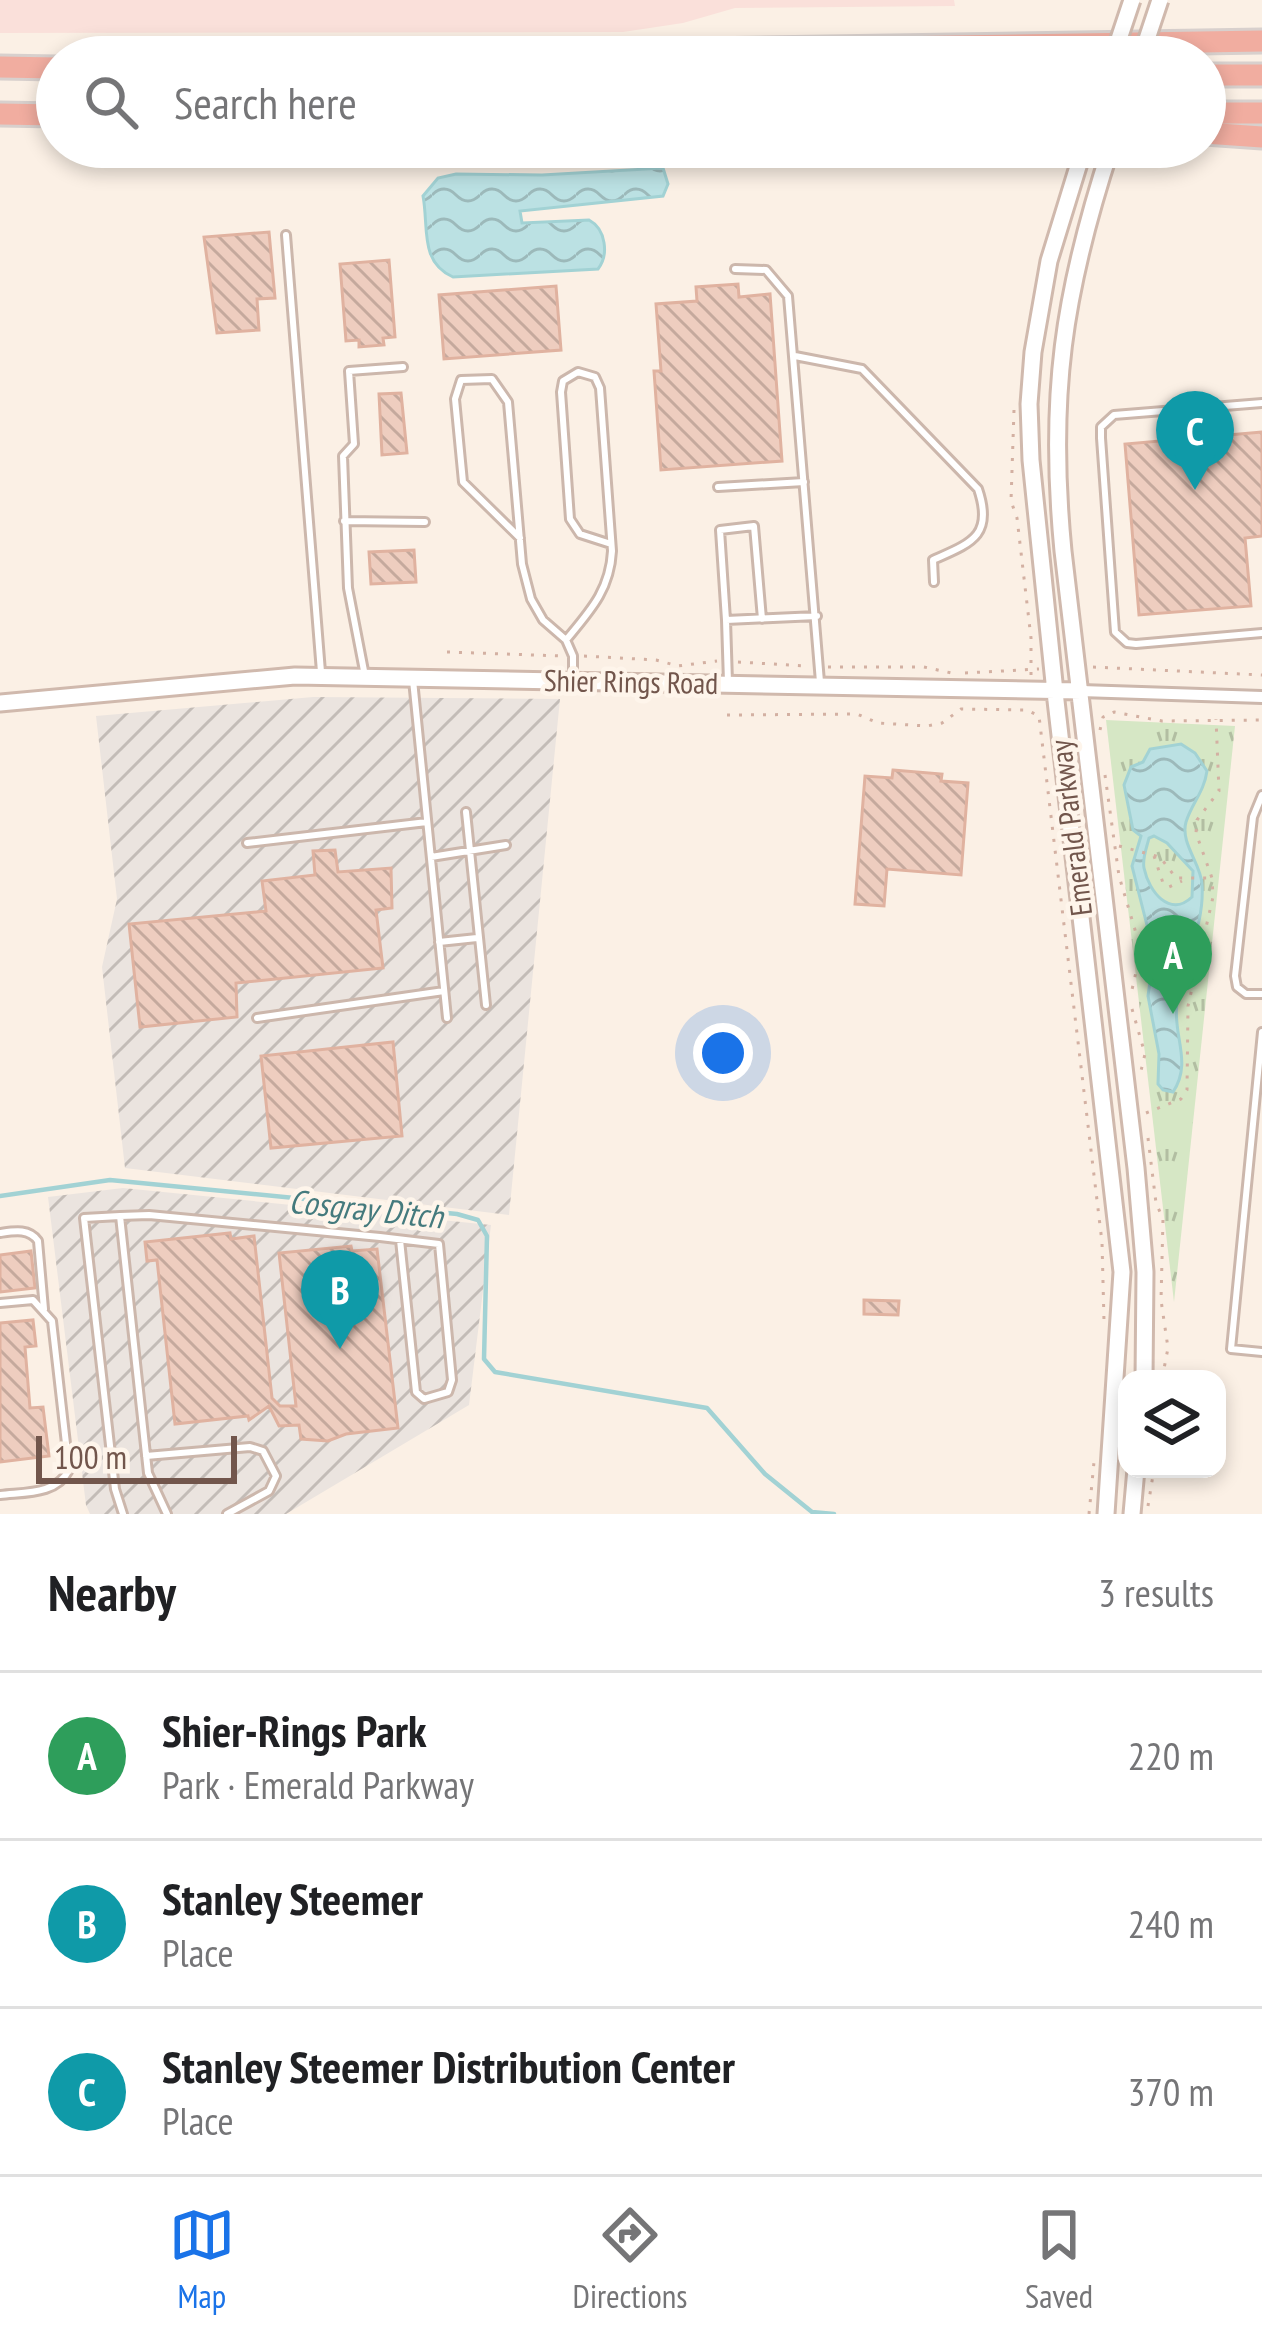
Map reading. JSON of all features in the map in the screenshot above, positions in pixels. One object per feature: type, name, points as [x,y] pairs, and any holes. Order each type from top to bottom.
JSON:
[{"type":"highway","points":[[1226,42],[1262,41]]},
{"type":"highway","points":[[0,68],[36,68]]},
{"type":"highway","points":[[1226,75],[1262,75]]},
{"type":"highway","points":[[1226,113],[1262,113]]},
{"type":"highway","points":[[0,114],[36,115]]},
{"type":"highway","points":[[1226,135],[1262,137]]},
{"type":"main road","points":[[1121,36],[1132,0]]},
{"type":"main road","points":[[1148,36],[1160,0]]},
{"type":"main road","name":"Emerald Parkway","points":[[1077,168],[1049,261],[1033,352],[1030,460],[1122,1272],[1106,1514]]},
{"type":"main road","name":"Emerald Parkway","points":[[1104,168],[1076,262],[1055,406],[1056,479],[1136,1168],[1145,1272],[1144,1370]]},
{"type":"main road","name":"Shier Rings Road","points":[[0,703],[190,683],[321,676],[1081,691]]},
{"type":"main road","points":[[1132,1514],[1135,1478]]},
{"type":"street","name":"Shier Rings Road","points":[[1081,691],[1262,697]]},
{"type":"lane","points":[[286,235],[321,676]]},
{"type":"lane","points":[[735,269],[766,270],[788,296],[820,685]]},
{"type":"lane","points":[[795,356],[862,369],[978,489],[983,524],[976,539],[933,560],[934,581]]},
{"type":"lane","points":[[365,676],[348,589],[344,521],[343,456],[354,443],[349,371],[404,367]]},
{"type":"lane","points":[[566,640],[604,593],[611,575],[611,544],[600,388],[595,377],[578,372],[563,381],[561,392],[570,519],[580,534],[611,544]]},
{"type":"lane","points":[[520,538],[463,482],[455,399],[460,380],[492,379],[508,401],[520,538],[531,599],[543,620],[566,640],[573,656],[574,681]]},
{"type":"lane","points":[[1262,403],[1114,415],[1101,427],[1101,438],[1119,638],[1136,644],[1262,633]]},
{"type":"lane","points":[[718,487],[804,482]]},
{"type":"lane","points":[[344,521],[424,522]]},
{"type":"lane","points":[[728,683],[720,530],[754,526],[762,619]]},
{"type":"lane","points":[[726,620],[817,616]]},
{"type":"lane","points":[[412,676],[447,1018]]},
{"type":"lane","points":[[1262,795],[1253,817],[1234,976],[1237,987],[1246,994],[1262,994]]},
{"type":"lane","points":[[466,812],[486,1004]]},
{"type":"lane","points":[[247,843],[427,822]]},
{"type":"lane","points":[[431,857],[506,845]]},
{"type":"lane","points":[[439,942],[478,938]]},
{"type":"lane","points":[[256,1018],[444,991]]},
{"type":"lane","points":[[1262,1032],[1231,1349],[1262,1352]]},
{"type":"lane","points":[[123,1514],[115,1489],[84,1218],[149,1215],[400,1240],[439,1244],[452,1380],[448,1391],[424,1399],[416,1392],[400,1240]]},
{"type":"lane","points":[[120,1216],[148,1473],[167,1514]]},
{"type":"lane","points":[[0,1232],[24,1231],[38,1241],[45,1313]]},
{"type":"lane","points":[[0,1303],[33,1300],[52,1321],[69,1470],[52,1488],[0,1495]]},
{"type":"lane","points":[[146,1456],[250,1447],[263,1451],[275,1476],[269,1491],[227,1514]]},
{"type":"path","points":[[447,652],[656,660],[678,666],[728,661],[924,667],[956,674],[1029,669]]},
{"type":"path","points":[[728,715],[857,714],[878,723],[927,726],[942,723],[961,709],[1028,710],[1039,716],[1102,1242],[1104,1328]]},
{"type":"path","points":[[1098,735],[1103,717],[1114,712],[1162,721],[1262,720]]},
{"type":"path","points":[[1144,1114],[1181,1099],[1187,1090],[1188,1006],[1213,897],[1196,832],[1197,820],[1219,790],[1216,719]]},
{"type":"path","points":[[1104,770],[1126,909],[1141,950],[1130,1002],[1145,1054],[1140,1078]]},
{"type":"path","points":[[1117,846],[1160,857],[1176,878],[1208,878]]},
{"type":"path","points":[[1151,853],[1163,883],[1179,885],[1183,879]]},
{"type":"path","points":[[1148,1136],[1156,1203],[1163,1219],[1161,1300],[1168,1348],[1164,1370]]},
{"type":"path","points":[[1089,1514],[1095,1451]]},
{"type":"path","points":[[1147,1514],[1153,1478]]},
{"type":"shaded area","points":[[0,0],[954,0],[955,6],[735,8],[683,23],[623,32],[0,33]]},
{"type":"shaded area","points":[[313,697],[560,699],[509,1215],[125,1168],[102,967],[117,899],[96,716]]},
{"type":"shaded area","points":[[123,1188],[491,1225],[469,1405],[286,1514],[90,1514],[48,1197]]},
{"type":"green space","points":[[1106,720],[1235,726],[1174,1302]]},
{"type":"water","points":[[663,168],[668,184],[663,196],[520,211],[522,223],[589,220],[595,224],[604,243],[598,269],[453,277],[430,253],[423,196],[438,178]]},
{"type":"water","points":[[1181,744],[1195,753],[1207,771],[1185,830],[1201,876],[1202,900],[1177,1002],[1182,1059],[1173,1092],[1158,1084],[1159,1054],[1148,996],[1154,953],[1132,866],[1141,836],[1133,830],[1124,785],[1131,767],[1143,762],[1150,749]],"holes":[[[1149,838],[1167,843],[1193,871],[1192,897],[1176,905],[1156,893],[1144,868]]]},
{"type":"building","points":[[269,232],[275,298],[257,299],[259,330],[217,333],[204,237]]},
{"type":"building","points":[[389,260],[395,337],[383,338],[384,345],[359,347],[359,340],[346,341],[340,264]]},
{"type":"building","points":[[738,284],[739,297],[770,294],[782,461],[661,470],[654,371],[661,371],[656,304],[697,301],[696,287]]},
{"type":"building","points":[[556,286],[561,350],[444,359],[439,295]]},
{"type":"building","points":[[401,393],[407,453],[382,455],[379,394]]},
{"type":"building","points":[[1262,432],[1262,536],[1245,538],[1251,606],[1139,615],[1125,444]]},
{"type":"building","points":[[414,550],[416,582],[371,584],[369,552]]},
{"type":"building","points":[[893,770],[942,774],[941,781],[968,783],[961,875],[887,869],[884,906],[855,904],[865,776],[892,778]]},
{"type":"building","points":[[335,850],[338,872],[391,868],[392,908],[376,910],[383,968],[236,983],[237,1017],[140,1027],[129,924],[266,911],[262,881],[315,875],[313,851]]},
{"type":"building","points":[[393,1042],[402,1136],[271,1148],[261,1056]]},
{"type":"building","points":[[230,1233],[231,1239],[254,1236],[272,1398],[280,1406],[296,1406],[279,1253],[351,1246],[352,1251],[377,1249],[398,1428],[328,1441],[301,1439],[299,1425],[279,1426],[269,1406],[249,1420],[248,1416],[175,1424],[157,1260],[147,1261],[145,1242]]},
{"type":"building","points":[[31,1251],[35,1288],[0,1292],[0,1255]]},
{"type":"building","points":[[864,1300],[899,1301],[898,1315],[864,1314]]},
{"type":"building","points":[[33,1320],[36,1346],[25,1347],[30,1408],[43,1407],[49,1456],[0,1462],[0,1323]]},
{"type":"waterway","name":"Cosgray Ditch","points":[[0,1196],[110,1180],[457,1214],[478,1220],[487,1236],[484,1359],[495,1372],[707,1408],[765,1474],[812,1512],[834,1514]]},
{"type":"place","name":"Stanley Steemer Distribution Center","points":[[1195,490]]},
{"type":"place","name":"Shier-Rings Park","points":[[1173,1014]]},
{"type":"place","name":"Stanley Steemer","points":[[340,1349]]}]
